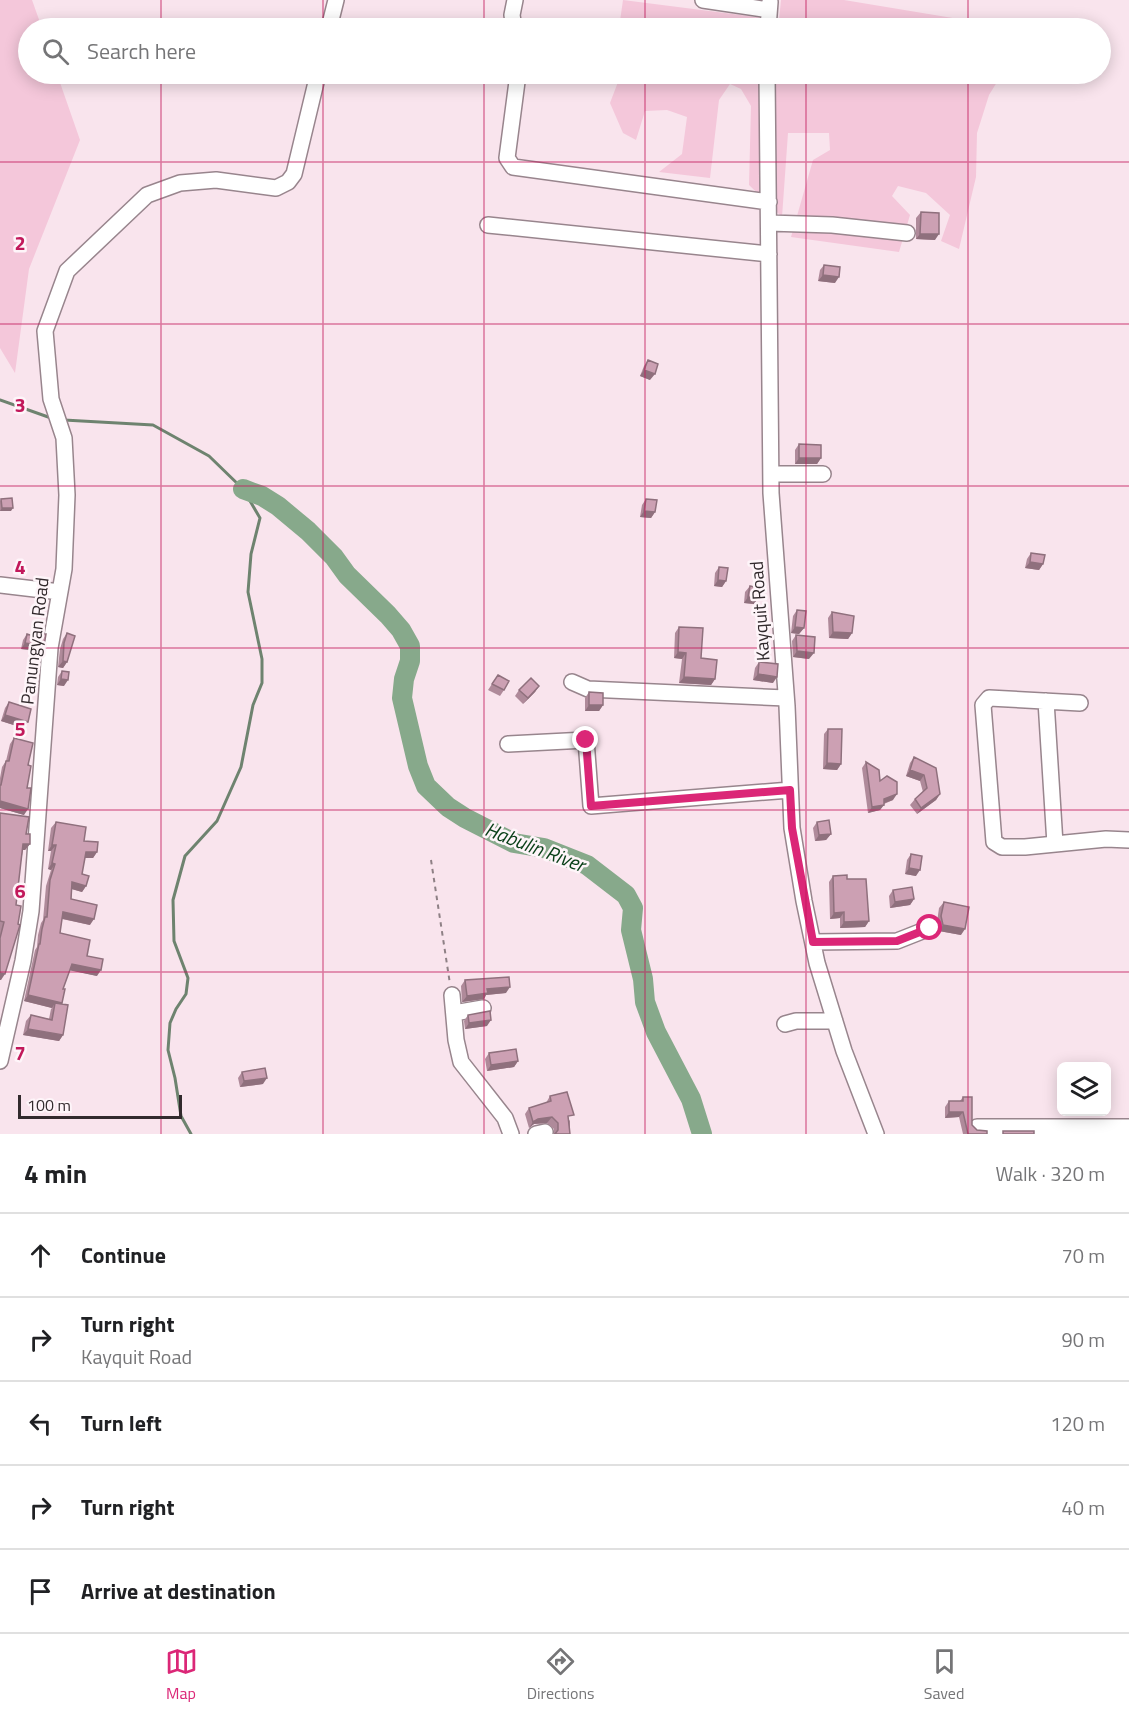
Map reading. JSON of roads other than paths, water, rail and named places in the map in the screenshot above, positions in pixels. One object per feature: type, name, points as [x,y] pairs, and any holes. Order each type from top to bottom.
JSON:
[{"type":"street","points":[[332,18],[336,0]]},
{"type":"street","points":[[512,18],[515,0]]},
{"type":"street","points":[[703,0],[769,5]]},
{"type":"street","name":"Panungyan Road","points":[[0,1061],[7,996],[32,911],[50,648],[64,569],[67,495],[64,438],[51,399],[45,331],[67,272],[147,195],[189,182],[216,180],[276,188],[288,182],[294,174],[316,84]]},
{"type":"street","points":[[517,84],[507,158],[513,167],[769,202]]},
{"type":"street","name":"Kayquit Road","points":[[767,84],[771,474],[792,828],[813,942],[835,1021],[876,1134]]},
{"type":"street","points":[[769,224],[832,225],[907,233]]},
{"type":"street","points":[[488,225],[769,254]]},
{"type":"street","points":[[771,474],[823,474]]},
{"type":"street","points":[[0,585],[60,592]]},
{"type":"street","points":[[572,682],[588,689],[786,698]]},
{"type":"street","points":[[1080,703],[989,698],[983,705],[994,843],[1002,847],[1106,839],[1129,840]]},
{"type":"street","points":[[1046,701],[1055,844]]},
{"type":"street","points":[[508,744],[586,740],[591,806],[790,790]]},
{"type":"street","points":[[813,942],[897,941],[930,928]]},
{"type":"street","points":[[452,995],[456,1040],[461,1062],[505,1118],[511,1134]]},
{"type":"street","points":[[454,1013],[483,1008]]},
{"type":"street","points":[[785,1024],[796,1021],[835,1021]]},
{"type":"street","points":[[988,1129],[1129,1127]]},
{"type":"waterway","points":[[0,400],[51,418]]},
{"type":"waterway","points":[[64,420],[153,425],[209,456],[243,489],[260,518],[251,554],[248,592],[262,659],[262,683],[253,705],[241,767],[217,821],[185,856],[173,900],[174,941],[188,978],[186,994],[170,1023],[168,1050],[181,1116],[191,1134]]},
{"type":"waterway","name":"Habulin River","points":[[243,489],[262,496],[278,506],[308,531],[401,630],[410,646],[410,661],[404,679],[402,698],[418,766],[426,786],[448,807],[465,818],[514,843],[544,848],[587,865],[626,895],[633,908],[631,930],[643,979],[645,1002],[656,1032],[691,1099],[702,1134]]}]
